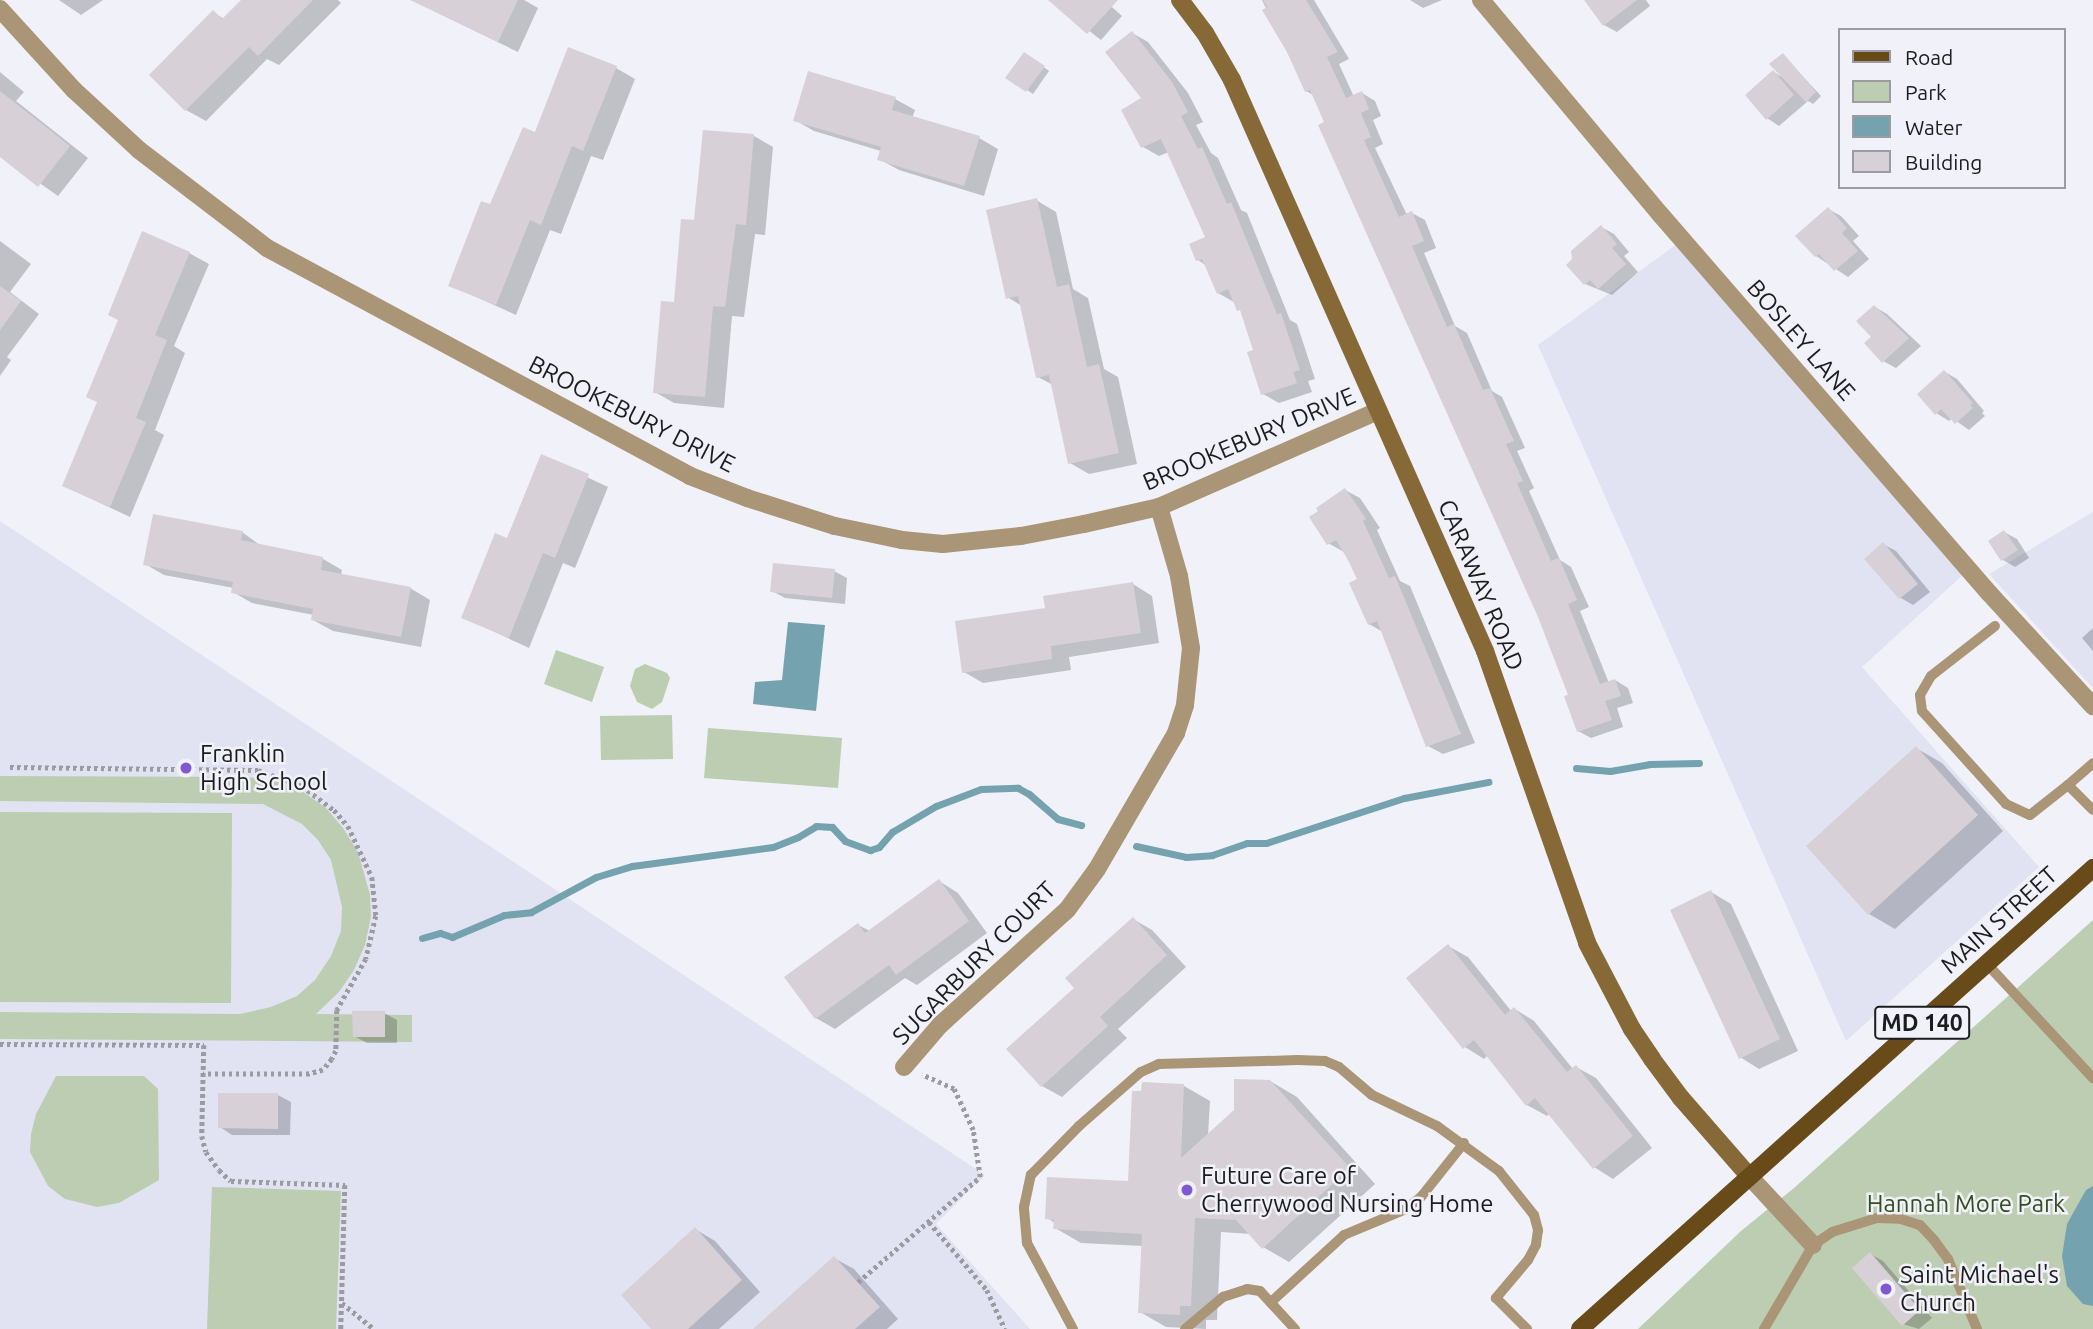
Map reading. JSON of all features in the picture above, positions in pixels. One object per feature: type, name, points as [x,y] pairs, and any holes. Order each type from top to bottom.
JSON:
[{"type":"main road","name":"MAIN STREET","points":[[1749,1176],[2093,868]]},
{"type":"main road","name":"MD 140","points":[[1580,1329],[1749,1176]]},
{"type":"street","name":"CARAWAY ROAD","points":[[1180,0],[1205,33],[1232,80],[1485,651],[1587,943],[1632,1029],[1652,1059],[1681,1098],[1749,1176]]},
{"type":"street","name":"BOSLEY LANE","points":[[1481,0],[1678,236],[1989,593],[2093,706]]},
{"type":"street","name":"BROOKEBURY DRIVE","points":[[0,9],[74,90],[139,150],[267,248],[690,475],[747,498],[835,526],[902,540],[943,544],[1021,536],[1159,507],[1378,411]]},
{"type":"street","name":"SUGARBURY COURT","points":[[904,1067],[940,1025],[1067,910],[1097,869],[1176,733],[1185,705],[1191,648],[1179,576],[1159,507]]},
{"type":"street","points":[[1749,1176],[1813,1245]]},
{"type":"lane","points":[[1995,626],[1931,676],[1920,695],[1922,711],[2006,804],[2030,815],[2093,763]]},
{"type":"lane","points":[[2068,785],[2093,810]]},
{"type":"lane","points":[[1987,964],[2093,1078]]},
{"type":"lane","points":[[1073,1329],[1027,1242],[1024,1207],[1031,1175],[1080,1126],[1141,1073],[1159,1064],[1325,1061],[1339,1067],[1372,1095],[1437,1126],[1464,1143],[1499,1171],[1534,1215],[1538,1230],[1536,1245],[1528,1260],[1496,1298],[1527,1329]]},
{"type":"lane","points":[[1271,1302],[1344,1235],[1406,1209],[1421,1197],[1464,1143]]},
{"type":"lane","points":[[1763,1329],[1813,1245],[1832,1232],[1877,1218],[1901,1219],[1920,1225],[1948,1259],[1977,1329]]},
{"type":"lane","points":[[1185,1329],[1223,1297],[1236,1292],[1261,1291],[1295,1329]]},
{"type":"path","points":[[10,767],[258,770],[302,786],[334,810],[348,825],[372,877],[376,916],[366,959],[337,1010],[337,1043],[332,1059],[323,1070],[309,1074],[203,1074]]},
{"type":"path","points":[[0,1044],[204,1045],[202,1136],[206,1152],[231,1181],[345,1185],[341,1329]]},
{"type":"path","points":[[858,1282],[980,1177],[973,1130],[954,1089],[904,1067]]},
{"type":"path","points":[[929,1222],[987,1290],[1005,1329]]},
{"type":"path","points":[[342,1303],[374,1329]]},
{"type":"shaded area","points":[[1677,244],[1965,573],[1862,667],[2039,867],[1846,1041],[1538,345]]},
{"type":"shaded area","points":[[2093,512],[2093,688],[1989,574]]},
{"type":"shaded area","name":"Franklin High School","points":[[0,521],[985,1175],[936,1224],[1030,1329],[0,1329]]},
{"type":"green space","points":[[556,650],[604,667],[592,702],[544,684]]},
{"type":"green space","points":[[645,664],[667,673],[670,678],[662,702],[652,709],[637,702],[630,686],[635,669]]},
{"type":"green space","points":[[672,715],[673,759],[601,760],[600,716]]},
{"type":"green space","points":[[708,728],[842,738],[838,788],[704,778]]},
{"type":"green space","points":[[0,776],[247,777],[280,782],[303,792],[326,808],[343,828],[358,852],[370,895],[371,917],[365,945],[354,970],[339,992],[316,1014],[412,1015],[412,1042],[0,1039],[0,1012],[240,1014],[271,1007],[297,996],[315,980],[331,956],[341,931],[342,907],[331,860],[318,840],[302,824],[263,804],[0,801]]},
{"type":"green space","points":[[0,812],[232,813],[231,1003],[0,1002]]},
{"type":"green space","name":"Hannah More Park","points":[[2093,920],[2093,1329],[1638,1329],[1741,1231],[1794,1188]]},
{"type":"green space","points":[[56,1076],[144,1076],[158,1089],[159,1180],[119,1203],[97,1207],[65,1199],[48,1186],[30,1152],[31,1134],[36,1114]]},
{"type":"green space","points":[[212,1187],[341,1191],[336,1329],[207,1329]]},
{"type":"water","points":[[788,622],[825,625],[816,711],[753,704],[755,682],[782,680]]},
{"type":"water","points":[[2093,1186],[2093,1306],[2083,1304],[2067,1286],[2062,1256],[2067,1224],[2086,1190]]},
{"type":"building","points":[[241,0],[313,0],[258,56],[249,47],[185,111],[149,75],[213,10],[222,19]]},
{"type":"building","points":[[410,0],[518,0],[498,42]]},
{"type":"building","points":[[1048,0],[1118,0],[1087,34]]},
{"type":"building","points":[[1263,0],[1306,0],[1338,52],[1327,57],[1346,98],[1362,91],[1369,109],[1361,113],[1371,137],[1364,140],[1399,217],[1412,211],[1424,241],[1412,246],[1447,327],[1454,324],[1483,390],[1490,388],[1514,441],[1506,444],[1523,481],[1517,483],[1551,561],[1559,558],[1577,600],[1568,604],[1600,684],[1615,679],[1621,696],[1605,701],[1612,720],[1577,732],[1564,696],[1568,695],[1538,617],[1318,125],[1324,122],[1310,90],[1305,92],[1287,52],[1262,10],[1267,7]]},
{"type":"building","points":[[1584,0],[1637,0],[1603,26]]},
{"type":"building","points":[[1132,31],[1172,82],[1188,112],[1181,116],[1198,149],[1202,147],[1227,204],[1231,202],[1277,314],[1281,313],[1300,370],[1293,372],[1297,383],[1261,395],[1247,352],[1253,350],[1240,310],[1237,311],[1228,289],[1217,294],[1202,259],[1196,261],[1189,244],[1205,237],[1161,139],[1141,148],[1121,110],[1141,98],[1105,52]]},
{"type":"building","points":[[568,47],[617,66],[583,151],[572,146],[541,225],[530,220],[496,305],[448,286],[481,201],[490,204],[523,127],[535,132]]},
{"type":"building","points":[[1024,52],[1045,66],[1026,92],[1005,78]]},
{"type":"building","points":[[1783,53],[1816,92],[1806,102],[1769,64]]},
{"type":"building","points":[[1773,70],[1794,95],[1766,120],[1745,95]]},
{"type":"building","points":[[808,71],[896,97],[892,110],[980,136],[964,186],[877,160],[881,147],[793,121]]},
{"type":"building","points":[[0,91],[70,146],[38,187],[0,157]]},
{"type":"building","points":[[703,130],[754,134],[746,225],[736,224],[725,307],[713,306],[705,397],[653,393],[661,301],[674,302],[681,219],[694,220]]},
{"type":"building","points":[[1037,198],[1057,287],[1069,284],[1087,367],[1099,364],[1119,453],[1068,464],[1049,375],[1036,378],[1018,296],[1006,299],[986,210]]},
{"type":"building","points":[[1828,207],[1847,228],[1842,233],[1858,251],[1834,271],[1819,254],[1815,257],[1795,236]]},
{"type":"building","points":[[1601,225],[1617,244],[1612,248],[1626,264],[1598,289],[1590,280],[1584,285],[1566,265],[1572,259],[1571,251]]},
{"type":"building","points":[[142,231],[190,252],[155,335],[167,340],[136,418],[146,422],[110,507],[62,486],[97,402],[86,397],[118,320],[108,315]]},
{"type":"building","points":[[0,286],[21,301],[0,330]]},
{"type":"building","points":[[1874,305],[1909,338],[1882,363],[1864,343],[1871,337],[1856,321]]},
{"type":"building","points":[[1944,370],[1973,403],[1970,405],[1973,408],[1955,424],[1941,409],[1935,415],[1917,394]]},
{"type":"building","points":[[541,454],[589,474],[555,558],[543,553],[509,638],[461,618],[495,533],[507,538]]},
{"type":"building","points":[[1345,488],[1366,519],[1363,521],[1389,578],[1395,576],[1461,734],[1426,747],[1377,621],[1368,625],[1349,583],[1357,579],[1348,560],[1336,540],[1327,545],[1309,517],[1318,511],[1316,508]]},
{"type":"building","points":[[153,514],[243,531],[241,540],[323,557],[321,570],[411,587],[401,637],[311,620],[313,609],[231,593],[233,582],[143,565]]},
{"type":"building","points":[[2004,530],[2018,550],[2001,561],[1988,541]]},
{"type":"building","points":[[1883,542],[1918,584],[1899,599],[1864,559]]},
{"type":"building","points":[[773,563],[835,569],[832,598],[770,592]]},
{"type":"building","points":[[1133,582],[1141,633],[1051,646],[1052,659],[962,673],[955,621],[1045,608],[1043,596]]},
{"type":"building","points":[[1916,746],[1978,815],[1868,915],[1806,846]]},
{"type":"building","points":[[939,879],[969,921],[896,975],[889,965],[815,1019],[784,977],[858,923],[865,933]]},
{"type":"building","points":[[1711,890],[1780,1039],[1739,1059],[1670,910]]},
{"type":"building","points":[[1133,917],[1167,955],[1100,1017],[1108,1026],[1041,1087],[1006,1049],[1074,988],[1065,978]]},
{"type":"building","points":[[1448,944],[1505,1015],[1514,1007],[1567,1072],[1576,1065],[1633,1136],[1593,1169],[1535,1098],[1526,1106],[1474,1040],[1463,1049],[1406,978]]},
{"type":"building","points":[[352,1011],[385,1011],[385,1037],[353,1037]]},
{"type":"building","name":"Future Care of Cherrywood Nursing Home","points":[[1234,1079],[1270,1080],[1350,1168],[1262,1249],[1236,1220],[1195,1218],[1191,1306],[1180,1306],[1180,1315],[1138,1313],[1142,1234],[1053,1229],[1054,1220],[1045,1219],[1047,1177],[1128,1181],[1132,1091],[1141,1091],[1142,1082],[1184,1084],[1181,1158],[1234,1110]]},
{"type":"building","points":[[218,1093],[278,1093],[278,1129],[218,1128]]},
{"type":"building","points":[[695,1227],[742,1280],[688,1329],[651,1329],[621,1295]]},
{"type":"building","name":"Saint Michael's Church","points":[[1870,1252],[1920,1310],[1902,1326],[1852,1268]]},
{"type":"building","points":[[834,1256],[880,1307],[855,1329],[753,1329]]},
{"type":"waterway","points":[[1576,768],[1610,771],[1650,764],[1699,763]]},
{"type":"waterway","points":[[1136,846],[1186,857],[1212,855],[1247,843],[1266,843],[1404,798],[1488,782]]},
{"type":"waterway","points":[[422,938],[440,933],[452,937],[504,915],[531,912],[596,877],[632,866],[773,847],[816,826],[832,827],[845,841],[870,850],[879,847],[892,832],[936,806],[981,789],[1018,788],[1058,819],[1081,825]]},
{"type":"place","name":"Franklin High School","points":[[186,768]]},
{"type":"place","name":"Future Care of Cherrywood Nursing Home","points":[[1187,1190]]},
{"type":"place","name":"Saint Michael's Church","points":[[1886,1289]]}]
